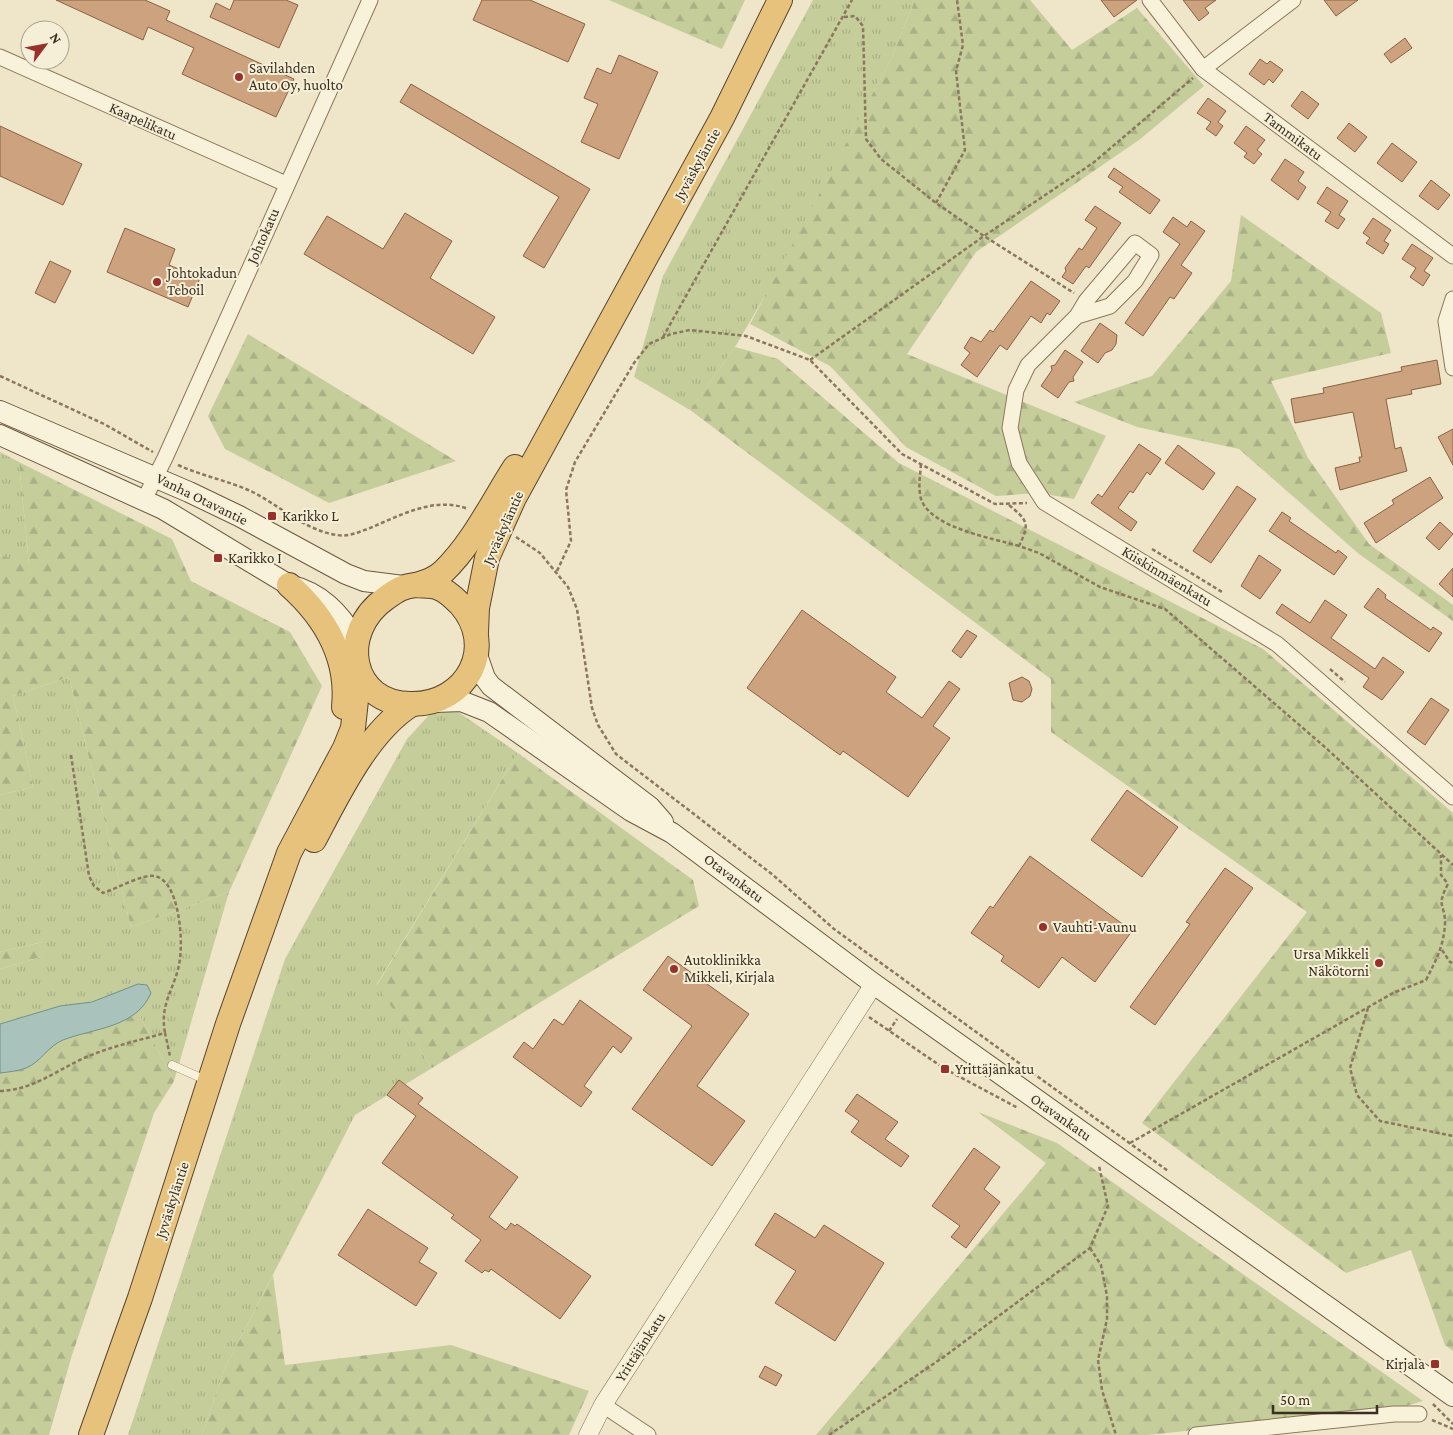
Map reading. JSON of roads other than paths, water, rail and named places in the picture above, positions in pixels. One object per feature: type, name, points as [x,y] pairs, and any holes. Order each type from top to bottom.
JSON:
[{"type":"highway","name":"Jyväskyläntie","points":[[476,642],[477,608],[487,558],[514,498],[571,397],[608,325],[722,118],[780,0]]},
{"type":"highway","name":"Jyväskyläntie","points":[[410,586],[434,579],[443,572],[469,539],[608,325]]},
{"type":"highway","points":[[289,585],[317,613],[328,630],[342,673],[345,698],[334,768]]},
{"type":"highway","points":[[410,586],[438,587],[453,596],[467,612],[476,642],[472,671],[463,683],[453,692],[424,703],[397,703],[382,697],[359,672],[356,656],[356,640],[364,619],[376,604],[410,586]]},
{"type":"highway","name":"Jyväskyläntie","points":[[91,1435],[143,1288],[249,963],[289,854],[345,748],[353,728],[359,672]]},
{"type":"highway","name":"Jyväskyläntie","points":[[249,963],[320,828],[359,762],[383,727],[396,714],[424,703]]},
{"type":"main road","name":"Vanha Otavantie","points":[[0,411],[156,477],[239,516],[346,574],[364,581],[410,586]]},
{"type":"main road","name":"Vanha Otavantie","points":[[0,435],[144,500],[289,585],[306,589],[333,608],[356,640]]},
{"type":"main road","name":"Otavankatu","points":[[476,642],[485,678],[491,686],[650,807],[672,833]]},
{"type":"main road","name":"Otavankatu","points":[[424,703],[461,701],[490,712],[631,811],[672,833],[874,984],[1453,1396]]},
{"type":"street","name":"Johtokatu","points":[[144,500],[165,458],[370,0]]},
{"type":"street","name":"Tammikatu","points":[[1150,0],[1203,69],[1453,256]]},
{"type":"street","points":[[1203,69],[1293,0]]},
{"type":"street","name":"Kaapelikatu","points":[[0,57],[286,184]]},
{"type":"street","name":"Kiiskinmäenkatu","points":[[1078,316],[1110,306],[1135,281],[1151,255],[1136,243],[1086,301],[1078,316],[1028,365],[1016,390],[1010,428],[1019,463],[1044,502],[1277,644],[1453,797]]},
{"type":"street","points":[[1453,299],[1446,321],[1453,368]]},
{"type":"street","name":"Yrittäjänkatu","points":[[588,1435],[603,1405],[874,984]]},
{"type":"street","points":[[603,1405],[648,1435]]},
{"type":"street","points":[[1196,1435],[1394,1414],[1419,1414]]},
{"type":"lane","points":[[172,1065],[210,1082]]},
{"type":"water","points":[[138,984],[147,985],[151,993],[144,1005],[125,1020],[63,1040],[26,1068],[0,1073],[0,1024],[60,1006],[92,1002]]},
{"type":"place","name":"Savilahden Auto Oy, huolto","points":[[239,77]]},
{"type":"place","name":"Johtokadun Teboil","points":[[157,282]]},
{"type":"place","name":"Karikko L","points":[[272,516]]},
{"type":"place","name":"Karikko I","points":[[218,558]]},
{"type":"place","name":"Vauhti-Vaunu","points":[[1043,927]]},
{"type":"place","name":"Ursa Mikkeli Näkötorni","points":[[1379,963]]},
{"type":"place","name":"Autoklinikka Mikkeli, Kirjala","points":[[674,969]]},
{"type":"place","name":"Yrittäjänkatu","points":[[945,1069]]},
{"type":"place","name":"Kirjala","points":[[1435,1364]]}]
